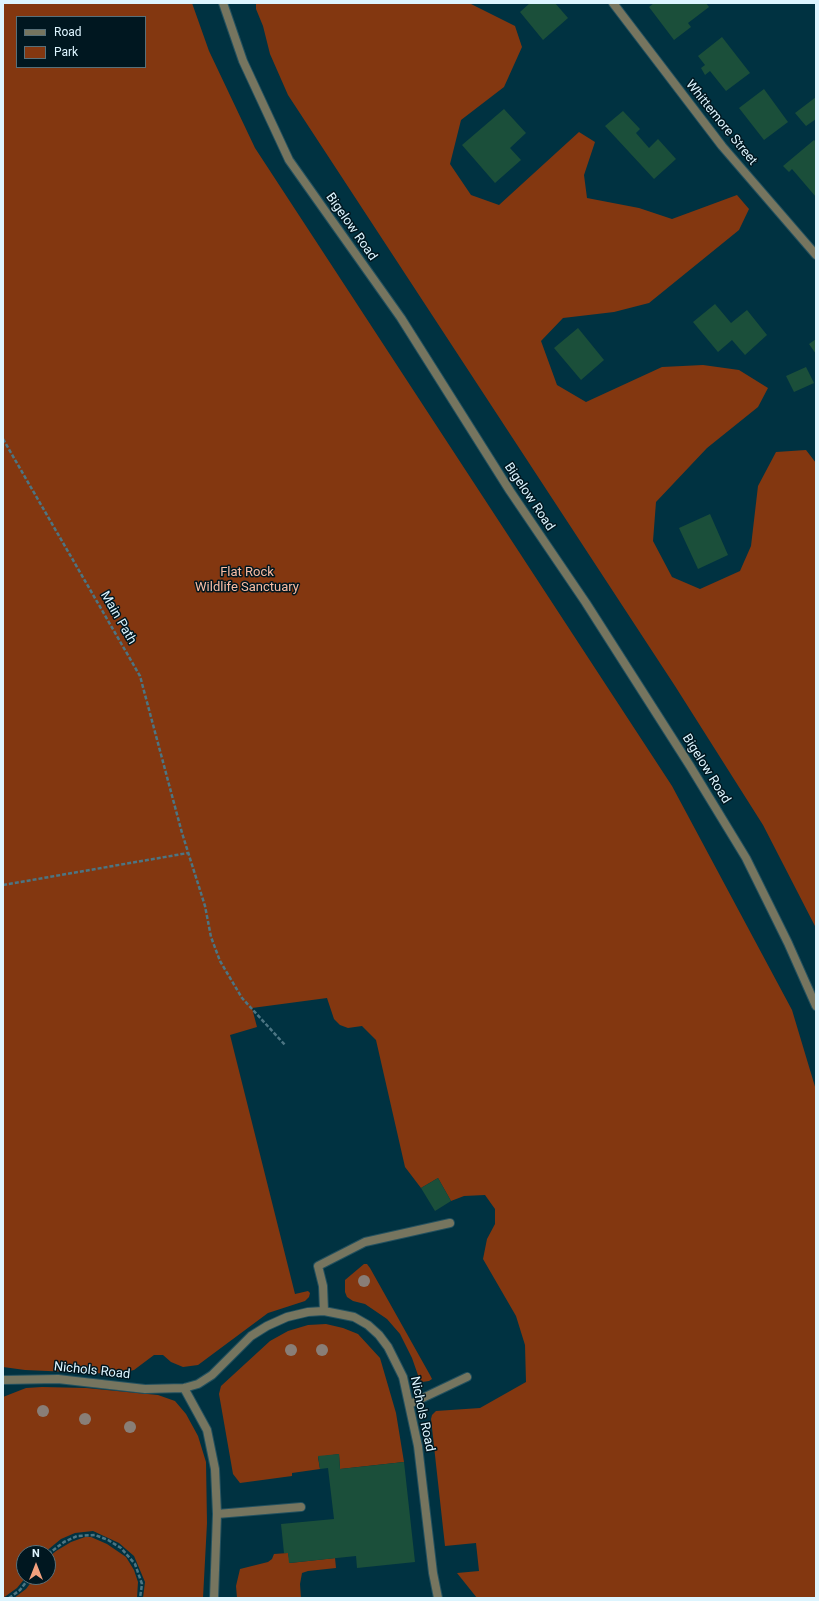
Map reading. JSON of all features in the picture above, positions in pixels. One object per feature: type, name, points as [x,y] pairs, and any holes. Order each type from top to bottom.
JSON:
[{"type":"street","name":"Bigelow Road","points":[[223,3],[243,61],[289,160],[401,318],[510,491],[586,604],[690,766],[746,858],[788,943],[816,1006]]},
{"type":"street","name":"Whittemore Street","points":[[613,3],[722,146],[816,255]]},
{"type":"street","points":[[324,1311],[323,1286],[318,1266],[365,1242],[450,1223]]},
{"type":"street","name":"Nichols Road","points":[[3,1380],[58,1379],[145,1389],[184,1388],[198,1384],[212,1375],[252,1336],[267,1326],[287,1317],[308,1312],[324,1311],[354,1317],[379,1335],[395,1359],[403,1377],[418,1446],[433,1573],[438,1598]]},
{"type":"street","points":[[410,1404],[468,1377]]},
{"type":"street","points":[[184,1388],[202,1419],[211,1447],[215,1469],[217,1514],[214,1598]]},
{"type":"street","points":[[217,1514],[301,1507]]},
{"type":"path","name":"Main Path","points":[[3,439],[140,676],[188,853],[205,906],[211,937],[220,961],[242,998],[285,1045]]},
{"type":"path","points":[[3,885],[188,853]]},
{"type":"path","points":[[56,1548],[64,1542],[77,1536],[95,1535],[108,1540],[121,1548],[135,1564],[142,1584],[140,1598]]},
{"type":"path","points":[[9,1598],[20,1590],[24,1585]]},
{"type":"green space","name":"Flat Rock Wildlife Sanctuary","points":[[3,3],[192,3],[209,51],[255,148],[672,786],[792,1010],[816,1090],[816,1598],[477,1598],[457,1573],[479,1571],[476,1543],[445,1546],[431,1419],[432,1415],[436,1411],[480,1408],[526,1382],[525,1345],[516,1316],[483,1259],[487,1239],[495,1224],[495,1209],[485,1195],[464,1196],[451,1201],[438,1178],[421,1188],[405,1167],[376,1040],[362,1026],[348,1028],[340,1025],[334,1019],[327,998],[252,1008],[257,1027],[230,1035],[295,1294],[308,1291],[310,1293],[309,1297],[305,1301],[268,1313],[198,1365],[183,1367],[171,1362],[163,1355],[154,1355],[134,1370],[116,1374],[25,1370],[3,1367]]},
{"type":"green space","points":[[256,3],[469,3],[515,26],[522,47],[504,87],[461,120],[450,164],[471,195],[499,205],[579,132],[595,142],[584,175],[587,198],[639,208],[672,219],[737,195],[749,209],[739,230],[649,303],[614,312],[563,318],[541,341],[557,385],[586,402],[662,367],[703,365],[739,370],[768,388],[758,407],[707,448],[656,502],[653,541],[672,577],[700,589],[740,571],[751,546],[758,486],[776,452],[806,450],[816,463],[816,928],[763,825],[675,686],[288,95],[270,54],[263,26],[256,9]]},
{"type":"green space","points":[[364,1264],[367,1264],[370,1268],[430,1375],[432,1379],[429,1381],[422,1382],[419,1378],[412,1358],[400,1334],[387,1319],[365,1304],[353,1301],[347,1297],[345,1292],[345,1280]]},
{"type":"green space","points":[[326,1324],[343,1328],[358,1334],[380,1358],[396,1413],[404,1462],[340,1469],[339,1454],[318,1457],[320,1469],[292,1473],[292,1476],[240,1483],[233,1474],[219,1394],[221,1386],[270,1341],[288,1331],[308,1325]]},
{"type":"green space","points":[[26,1388],[86,1388],[158,1395],[175,1401],[186,1414],[198,1436],[206,1462],[207,1523],[203,1598],[143,1598],[145,1582],[134,1556],[119,1543],[93,1531],[75,1533],[61,1539],[54,1545],[16,1545],[16,1585],[19,1585],[3,1598],[3,1397]]},
{"type":"green space","points":[[85,1537],[91,1537],[107,1544],[126,1557],[134,1570],[138,1582],[137,1598],[14,1598],[29,1585],[56,1585],[56,1551],[71,1542]]},
{"type":"green space","points":[[288,1553],[290,1563],[335,1558],[336,1568],[302,1573],[300,1584],[301,1598],[237,1598],[236,1586],[240,1569],[268,1562],[272,1559],[274,1554]]},
{"type":"building","points":[[530,3],[555,3],[568,18],[543,40],[520,12]]},
{"type":"building","points":[[654,3],[706,3],[709,7],[688,23],[691,27],[674,40],[649,7]]},
{"type":"building","points":[[722,37],[750,73],[726,91],[710,71],[705,75],[701,68],[705,65],[698,56]]},
{"type":"building","points":[[764,89],[788,122],[764,140],[739,108]]},
{"type":"building","points":[[816,97],[816,119],[806,126],[795,113]]},
{"type":"building","points":[[504,109],[526,133],[510,148],[521,160],[495,183],[462,145]]},
{"type":"building","points":[[623,111],[640,129],[636,133],[649,148],[658,139],[676,159],[654,179],[605,126]]},
{"type":"building","points":[[814,140],[816,142],[816,197],[792,169],[789,172],[783,166]]},
{"type":"building","points":[[715,304],[731,323],[747,310],[767,335],[745,355],[732,340],[718,352],[693,322]]},
{"type":"building","points":[[578,328],[604,360],[581,380],[554,348]]},
{"type":"building","points":[[816,339],[816,354],[809,344]]},
{"type":"building","points":[[806,367],[814,383],[794,392],[786,376]]},
{"type":"building","points":[[710,514],[728,555],[698,569],[679,528]]},
{"type":"building","points":[[438,1178],[451,1201],[435,1211],[421,1188]]},
{"type":"building","points":[[339,1454],[340,1469],[404,1462],[415,1562],[357,1568],[356,1556],[289,1563],[288,1553],[284,1553],[281,1524],[334,1519],[328,1468],[320,1469],[318,1456]]}]
